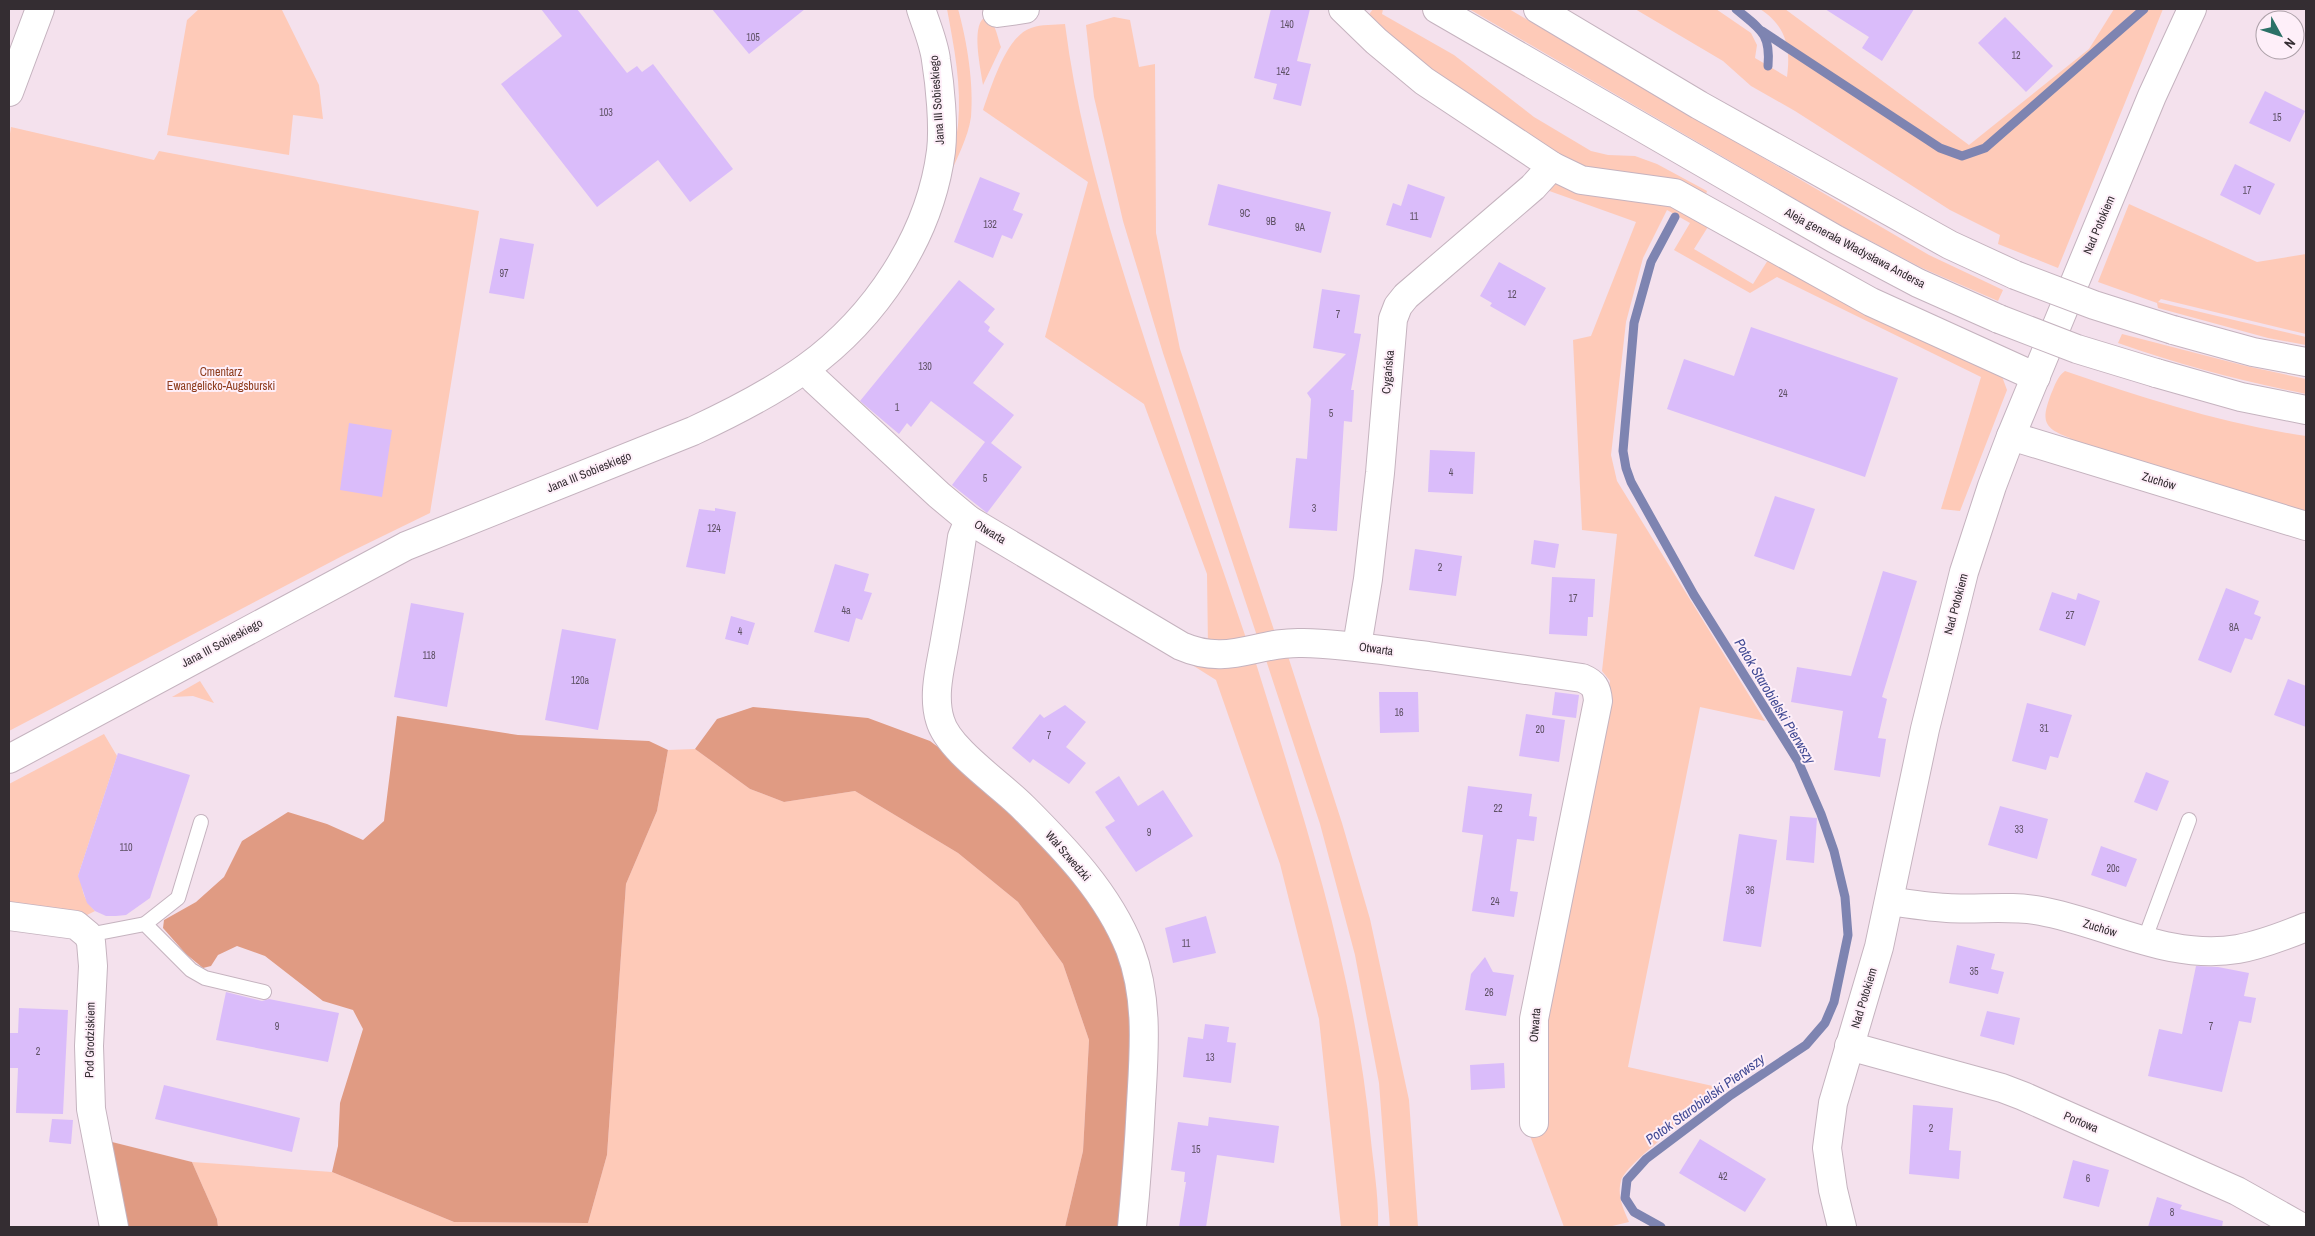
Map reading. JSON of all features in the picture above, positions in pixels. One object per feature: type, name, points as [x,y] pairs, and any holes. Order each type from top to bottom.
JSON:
[{"type":"street","points":[[9,92],[40,9]]},
{"type":"street","name":"Jana III Sobieskiego","points":[[9,758],[406,546],[693,431],[757,398],[806,369],[840,339],[872,305],[888,283],[909,249],[932,187],[940,151],[941,127],[936,58],[921,9]]},
{"type":"street","points":[[996,13],[1025,9]]},
{"type":"street","points":[[1343,9],[1376,41],[1424,81],[1552,166],[1581,180],[1674,193],[1871,302],[2036,377]]},
{"type":"street","name":"Aleja generała Władysława Andersa","points":[[1437,9],[1835,239],[1918,283],[1999,319],[2077,349],[2241,397],[2306,410]]},
{"type":"street","points":[[1538,9],[1699,104],[1932,235],[2015,275],[2094,305],[2173,330],[2253,352],[2306,362]]},
{"type":"street","name":"Nad Potokiem","points":[[1842,1227],[1833,1190],[1828,1148],[1833,1102],[1879,947],[1925,729],[1964,572],[1992,486],[2011,436],[2152,96],[2192,9]]},
{"type":"street","name":"Cygańska","points":[[1357,646],[1368,579],[1380,473],[1388,358],[1393,319],[1398,306],[1412,290],[1533,187],[1552,166]]},
{"type":"street","name":"Otwarta","points":[[806,369],[815,380],[939,495],[969,520],[1181,646],[1196,653],[1210,656],[1224,655],[1301,643],[1357,646],[1582,678],[1592,682],[1597,690],[1598,701],[1534,1019],[1534,1123]]},
{"type":"street","name":"Zuchów","points":[[2011,436],[2306,526]]},
{"type":"street","name":"Wał Szwedzki","points":[[969,520],[962,537],[938,684],[940,723],[955,746],[1019,802],[1072,858],[1100,893],[1129,947],[1143,997],[1141,1100],[1132,1227]]},
{"type":"street","name":"Zuchów","points":[[1890,900],[1947,908],[2012,907],[2042,911],[2144,941],[2209,951],[2237,950],[2306,928]]},
{"type":"street","points":[[9,916],[66,922],[76,925],[88,935]]},
{"type":"street","name":"Pod Grodziskiem","points":[[88,935],[93,951],[89,1046],[91,1109],[114,1227]]},
{"type":"street","name":"Portowa","points":[[1849,1046],[2002,1088],[2023,1096],[2237,1191],[2301,1227]]},
{"type":"lane","points":[[2144,941],[2189,820]]},
{"type":"lane","points":[[88,935],[145,924],[178,898],[201,822]]},
{"type":"lane","points":[[145,924],[191,970],[205,978],[264,992]]},
{"type":"green space","points":[[199,9],[282,10],[319,85],[323,119],[293,115],[289,155],[167,135],[187,20]]},
{"type":"green space","points":[[947,9],[958,9],[967,49],[972,91],[971,117],[967,133],[948,179],[957,132],[959,96],[957,67]]},
{"type":"green space","points":[[1373,9],[1383,9],[1382,14],[1454,55],[1534,117],[1591,151],[1608,155],[1635,156],[1657,164],[1707,191],[1706,194],[1678,185],[1599,172],[1557,156],[1428,74],[1365,20]]},
{"type":"green space","points":[[1469,9],[1509,9],[1929,255],[2003,290],[1998,301],[1922,268],[1840,225]]},
{"type":"green space","points":[[1635,9],[1716,9],[1751,33],[1757,45],[1755,58],[1787,77],[1788,56],[1785,38],[1776,23],[1760,9],[1785,9],[1969,145],[2089,49],[2114,9],[2163,9],[2058,268],[1998,244],[2000,235],[1950,210],[1795,111],[1751,86],[1723,61]]},
{"type":"green space","points":[[1114,17],[1130,20],[1139,67],[1155,64],[1156,233],[1180,349],[1277,639],[1259,642],[1163,353],[1123,221],[1094,97],[1086,25]]},
{"type":"green space","points":[[984,18],[994,25],[1001,47],[983,85],[977,39],[980,23]]},
{"type":"green space","points":[[1065,24],[1086,138],[1117,251],[1166,405],[1248,644],[1208,647],[1207,574],[1144,404],[1045,337],[1088,182],[983,110],[995,76],[1014,41],[1031,28]]},
{"type":"green space","name":"Cmentarz Ewangelicko-Augsburski","points":[[11,127],[154,160],[159,151],[479,211],[430,513],[346,554],[9,731],[9,140]]},
{"type":"green space","points":[[1557,181],[1654,199],[1711,222],[1694,249],[1753,284],[1768,260],[2000,371],[2007,390],[1960,511],[1941,509],[1981,377],[1777,277],[1750,293],[1674,250],[1690,223],[1667,210],[1643,258],[1626,322],[1611,455],[1617,481],[1765,721],[1700,707],[1628,1067],[1726,1089],[1651,1147],[1626,1172],[1621,1181],[1620,1192],[1621,1202],[1629,1222],[1608,1227],[1564,1227],[1529,1133],[1541,1019],[1610,681],[1602,671],[1617,534],[1582,530],[1573,340],[1591,336],[1636,222],[1541,188]]},
{"type":"green space","points":[[2129,204],[2257,262],[2306,254],[2306,334],[2161,299],[2158,302],[2306,337],[2306,345],[2268,338],[2158,308],[2157,303],[2098,282]]},
{"type":"green space","points":[[2122,334],[2246,366],[2306,379],[2306,394],[2211,372],[2141,351],[2118,343]]},
{"type":"green space","points":[[2065,371],[2184,409],[2245,425],[2306,436],[2306,514],[2069,444],[2070,438],[2049,427],[2045,417],[2054,387]]},
{"type":"green space","points":[[1286,650],[1342,823],[1370,919],[1409,1100],[1418,1227],[1390,1227],[1379,1083],[1355,955],[1320,824],[1264,654]]},
{"type":"green space","points":[[1254,657],[1309,836],[1340,956],[1364,1079],[1376,1184],[1378,1227],[1341,1227],[1319,1019],[1280,864],[1216,680],[1189,663]]},
{"type":"green space","points":[[200,681],[214,703],[193,696],[172,697]]},
{"type":"green space","points":[[104,734],[117,756],[78,876],[81,879],[85,896],[95,911],[87,915],[9,908],[9,784]]},
{"type":"green space","points":[[695,749],[750,789],[784,802],[855,791],[958,853],[1018,902],[1063,964],[1089,1040],[1083,1151],[1065,1227],[218,1227],[217,1219],[192,1162],[332,1172],[454,1222],[588,1223],[607,1155],[626,884],[657,811],[668,750]]},
{"type":"shaded area","points":[[753,707],[868,718],[930,741],[983,781],[1095,899],[1132,980],[1126,1227],[1065,1227],[1083,1151],[1089,1040],[1063,964],[1018,902],[958,853],[855,791],[784,802],[750,789],[695,749],[717,719]]},
{"type":"shaded area","points":[[397,716],[518,735],[649,741],[668,750],[657,811],[626,884],[607,1155],[588,1223],[454,1222],[332,1172],[338,1146],[340,1103],[363,1029],[353,1010],[323,1001],[265,956],[237,946],[218,955],[211,966],[203,968],[186,954],[163,928],[164,920],[196,902],[224,877],[242,841],[288,812],[327,824],[363,840],[384,821]]},
{"type":"shaded area","points":[[104,1140],[192,1162],[217,1219],[218,1227],[119,1227]]},
{"type":"building","points":[[541,9],[577,9],[627,73],[637,66],[642,72],[653,64],[733,169],[690,202],[658,160],[597,207],[501,84],[562,36]]},
{"type":"building","points":[[712,9],[805,9],[749,54]]},
{"type":"building","points":[[1271,9],[1310,9],[1297,61],[1311,64],[1301,106],[1273,99],[1277,84],[1254,78]]},
{"type":"building","points":[[1825,9],[1914,9],[1882,61],[1862,48],[1869,37]]},
{"type":"building","points":[[2005,17],[2053,66],[2026,92],[1978,43]]},
{"type":"building","points":[[2265,91],[2305,111],[2290,142],[2249,123]]},
{"type":"building","points":[[2235,164],[2275,184],[2260,215],[2220,195]]},
{"type":"building","points":[[980,177],[1020,193],[1013,210],[1023,214],[1012,239],[1002,235],[993,258],[954,242]]},
{"type":"building","points":[[1218,184],[1331,212],[1321,253],[1208,225]]},
{"type":"building","points":[[1408,184],[1445,197],[1431,238],[1386,225],[1393,203],[1401,206]]},
{"type":"building","points":[[500,238],[534,244],[524,299],[489,293]]},
{"type":"building","points":[[1499,262],[1546,288],[1525,326],[1490,306],[1492,303],[1480,296]]},
{"type":"building","points":[[959,280],[995,309],[984,322],[990,327],[988,331],[1004,344],[973,383],[1014,415],[991,443],[1022,467],[987,513],[952,485],[985,442],[931,401],[911,427],[907,423],[899,434],[860,401]]},
{"type":"building","points":[[1322,289],[1360,295],[1354,333],[1361,334],[1351,390],[1354,390],[1352,422],[1344,421],[1337,531],[1289,528],[1296,458],[1307,459],[1311,399],[1307,393],[1346,354],[1313,348]]},
{"type":"building","points":[[1751,327],[1898,378],[1865,477],[1667,409],[1684,359],[1734,376]]},
{"type":"building","points":[[349,423],[392,430],[382,497],[340,490]]},
{"type":"building","points":[[1430,450],[1475,452],[1473,494],[1428,492]]},
{"type":"building","points":[[1775,496],[1815,509],[1794,570],[1754,556]]},
{"type":"building","points":[[715,508],[736,512],[725,574],[686,567],[699,509],[715,511]]},
{"type":"building","points":[[1534,540],[1559,544],[1555,568],[1531,564]]},
{"type":"building","points":[[1415,549],[1462,556],[1456,596],[1409,590]]},
{"type":"building","points":[[835,564],[869,574],[864,591],[872,593],[862,620],[856,618],[849,642],[814,632]]},
{"type":"building","points":[[1883,571],[1917,581],[1882,697],[1887,699],[1878,738],[1886,739],[1880,777],[1834,770],[1843,711],[1791,702],[1797,667],[1851,676]]},
{"type":"building","points":[[1552,577],[1595,579],[1593,617],[1588,617],[1587,636],[1549,634]]},
{"type":"building","points":[[2226,588],[2259,601],[2254,614],[2261,617],[2252,640],[2245,638],[2231,673],[2198,660]]},
{"type":"building","points":[[2052,592],[2076,600],[2078,593],[2100,601],[2085,646],[2039,630]]},
{"type":"building","points":[[411,603],[464,613],[447,707],[394,697]]},
{"type":"building","points":[[731,616],[755,623],[748,645],[725,639]]},
{"type":"building","points":[[562,629],[616,639],[598,730],[545,720]]},
{"type":"building","points":[[2288,679],[2306,686],[2306,727],[2274,715]]},
{"type":"building","points":[[1379,692],[1418,692],[1419,732],[1380,733]]},
{"type":"building","points":[[1555,692],[1579,695],[1576,718],[1552,715]]},
{"type":"building","points":[[2027,703],[2072,715],[2058,758],[2050,756],[2046,770],[2012,761]]},
{"type":"building","points":[[1065,705],[1086,722],[1066,747],[1086,763],[1069,784],[1033,759],[1030,763],[1012,748],[1040,714],[1044,718]]},
{"type":"building","points":[[1526,714],[1565,720],[1559,762],[1519,756]]},
{"type":"building","points":[[118,753],[190,775],[150,898],[126,915],[106,916],[95,911],[87,903],[78,876]]},
{"type":"building","points":[[2146,772],[2169,781],[2157,811],[2134,802]]},
{"type":"building","points":[[1119,776],[1138,806],[1163,790],[1193,836],[1136,872],[1105,827],[1115,821],[1095,792]]},
{"type":"building","points":[[1468,786],[1532,794],[1529,816],[1537,817],[1534,841],[1517,839],[1510,891],[1518,892],[1514,917],[1472,911],[1483,835],[1462,832]]},
{"type":"building","points":[[2000,806],[2048,819],[2037,859],[1988,845]]},
{"type":"building","points":[[1790,816],[1817,818],[1814,863],[1786,860]]},
{"type":"building","points":[[1739,834],[1777,840],[1761,947],[1723,941]]},
{"type":"building","points":[[2101,846],[2137,859],[2126,887],[2091,875]]},
{"type":"building","points":[[1206,916],[1216,953],[1173,963],[1165,928]]},
{"type":"building","points":[[1957,945],[1995,954],[1991,969],[2004,972],[1998,994],[1949,983]]},
{"type":"building","points":[[1485,957],[1493,972],[1514,975],[1506,1016],[1465,1010],[1471,974]]},
{"type":"building","points":[[2196,966],[2218,967],[2249,973],[2244,996],[2256,998],[2251,1023],[2239,1021],[2222,1092],[2148,1076],[2159,1029],[2182,1034]]},
{"type":"building","points":[[226,992],[262,1001],[269,999],[339,1013],[328,1062],[216,1040]]},
{"type":"building","points":[[19,1008],[68,1010],[63,1114],[16,1113],[18,1068],[9,1068],[9,1033],[18,1033]]},
{"type":"building","points":[[1987,1011],[2020,1018],[2014,1045],[1980,1036]]},
{"type":"building","points":[[1205,1024],[1229,1027],[1227,1042],[1236,1043],[1231,1083],[1183,1077],[1188,1037],[1203,1039]]},
{"type":"building","points":[[1504,1063],[1505,1088],[1471,1090],[1470,1065]]},
{"type":"building","points":[[164,1085],[300,1118],[292,1152],[155,1119]]},
{"type":"building","points":[[1913,1105],[1953,1108],[1949,1150],[1961,1151],[1959,1179],[1909,1174]]},
{"type":"building","points":[[1209,1117],[1279,1126],[1274,1163],[1217,1155],[1206,1227],[1179,1227],[1186,1182],[1184,1182],[1185,1172],[1171,1170],[1178,1122],[1208,1126]]},
{"type":"building","points":[[52,1119],[73,1120],[71,1144],[49,1142]]},
{"type":"building","points":[[1700,1139],[1766,1179],[1745,1212],[1679,1173]]},
{"type":"building","points":[[2073,1160],[2109,1170],[2099,1207],[2063,1198]]},
{"type":"building","points":[[2157,1197],[2182,1205],[2180,1209],[2223,1221],[2222,1227],[2148,1227]]},
{"type":"waterway","points":[[1736,9],[1752,22],[1766,39],[1768,66]]},
{"type":"waterway","points":[[1762,31],[1940,148],[1962,156],[1985,148],[2144,9]]},
{"type":"waterway","name":"Potok Starobielski Pierwszy","points":[[1661,1227],[1634,1212],[1625,1198],[1627,1180],[1646,1159],[1731,1095],[1806,1045],[1825,1023],[1834,1002],[1848,935],[1845,897],[1834,851],[1821,814],[1798,761],[1694,595],[1631,482],[1626,468],[1623,451],[1634,323],[1651,262],[1675,217]]}]
